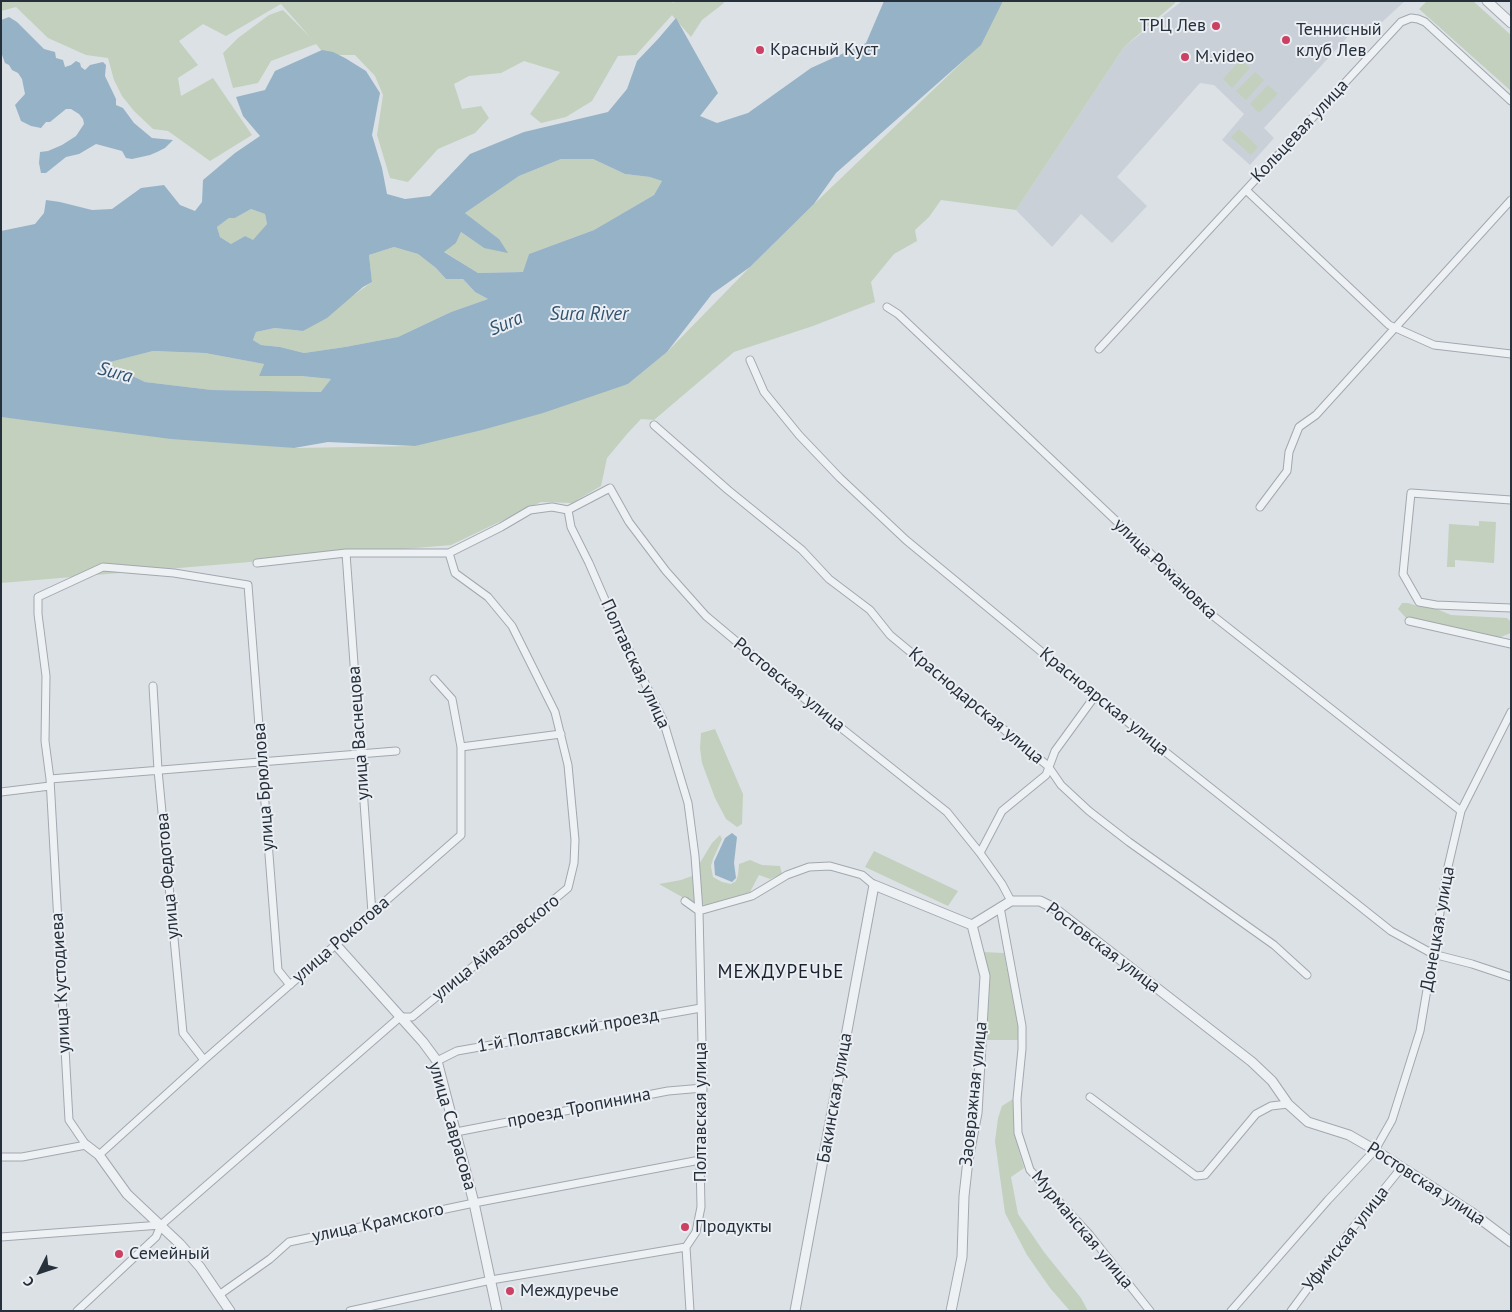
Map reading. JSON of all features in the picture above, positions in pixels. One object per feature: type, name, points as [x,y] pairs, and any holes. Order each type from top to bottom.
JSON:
[{"type":"street","points":[[1487,1],[1511,23]]},
{"type":"street","name":"Кольцевая улица","points":[[1099,349],[1401,22],[1411,18],[1425,22],[1511,101]]},
{"type":"street","name":"Кольцевая улица","points":[[1246,190],[1395,329],[1434,345],[1511,354]]},
{"type":"street","points":[[1260,507],[1287,471],[1289,452],[1299,427],[1316,415],[1511,200]]},
{"type":"street","name":"улица Романовка","points":[[887,307],[905,320],[1169,572],[1212,616],[1461,810]]},
{"type":"street","name":"Красноярская улица","points":[[750,360],[764,392],[799,435],[840,478],[906,540],[1095,696],[1391,931],[1433,954],[1511,977]]},
{"type":"street","name":"Краснодарская улица","points":[[654,425],[728,490],[802,550],[829,579],[870,610],[890,634],[1048,766],[1061,785],[1089,811],[1129,842],[1274,945],[1307,975]]},
{"type":"street","name":"Ростовская улица","points":[[568,510],[610,488],[629,522],[660,564],[706,616],[810,704],[947,812],[980,853],[1002,884],[1011,901],[1040,901],[1054,908],[1252,1062],[1272,1081],[1288,1104],[1308,1122],[1349,1135],[1376,1150],[1471,1212],[1511,1242]]},
{"type":"street","points":[[1511,500],[1411,493],[1403,574],[1419,602],[1436,605],[1511,608]]},
{"type":"street","points":[[257,563],[346,553],[449,553],[530,510],[552,507],[568,510]]},
{"type":"street","name":"Полтавская улица","points":[[568,510],[571,527],[663,720],[688,803],[695,856],[699,911],[703,1088],[700,1160],[701,1207],[696,1232],[686,1247]]},
{"type":"street","name":"улица Васнецова","points":[[346,553],[372,913]]},
{"type":"street","name":"улица Айвазовского","points":[[77,1311],[156,1237],[161,1226],[400,1017],[412,1017],[568,888],[574,863],[575,840],[568,765],[555,712],[512,626],[488,597],[454,573],[449,553]]},
{"type":"street","name":"улица Кустодиева","points":[[230,1311],[200,1267],[127,1194],[99,1155],[86,1145],[69,1120],[50,782],[45,741],[46,676],[38,614],[38,597],[103,567],[174,573],[248,584]]},
{"type":"street","name":"улица Брюллова","points":[[248,584],[278,970],[290,984]]},
{"type":"street","points":[[1409,621],[1511,644]]},
{"type":"street","name":"улица Рокотова","points":[[99,1155],[204,1060],[461,835],[461,746],[452,699],[434,679]]},
{"type":"street","name":"улица Федотова","points":[[153,686],[158,770],[183,1033],[204,1060]]},
{"type":"street","points":[[980,853],[1002,811],[1046,775],[1055,751],[1095,696]]},
{"type":"street","name":"Донецкая улица","points":[[1231,1311],[1328,1200],[1376,1150],[1392,1120],[1420,1031],[1447,872],[1461,810],[1511,712]]},
{"type":"street","points":[[461,746],[561,734]]},
{"type":"street","points":[[1,792],[50,782],[158,770],[396,751]]},
{"type":"street","points":[[685,902],[699,911],[752,896],[787,875],[809,867],[830,866],[862,875],[874,885],[972,925],[1011,901]]},
{"type":"street","name":"Бакинская улица","points":[[796,1311],[874,885]]},
{"type":"street","name":"Мурманская улица","points":[[1000,907],[1022,1026],[1022,1049],[1017,1099],[1018,1133],[1030,1170],[1089,1234],[1150,1311]]},
{"type":"street","name":"Заовражная улица","points":[[952,1311],[962,1257],[964,1196],[976,1113],[985,976],[972,925]]},
{"type":"street","name":"улица Саврасова","points":[[336,945],[438,1061],[474,1203],[497,1311]]},
{"type":"street","name":"1-й Полтавский проезд","points":[[438,1061],[457,1052],[701,1008]]},
{"type":"street","name":"проезд Тропинина","points":[[456,1132],[668,1091],[703,1088]]},
{"type":"street","points":[[1090,1097],[1196,1176],[1205,1175],[1256,1114],[1271,1106],[1288,1104]]},
{"type":"street","points":[[1,1157],[22,1157],[86,1145]]},
{"type":"street","name":"улица Крамского","points":[[219,1295],[270,1259],[289,1242],[474,1203],[700,1160]]},
{"type":"street","name":"Уфимская улица","points":[[1291,1311],[1351,1230],[1402,1167]]},
{"type":"street","points":[[1,1237],[161,1226]]},
{"type":"street","points":[[350,1311],[490,1280],[686,1247],[690,1311]]},
{"type":"shaded area","points":[[1182,1],[1405,1],[1369,34],[1355,29],[1264,128],[1274,138],[1250,165],[1222,140],[1244,114],[1214,85],[1200,83],[1117,177],[1147,206],[1112,243],[1081,214],[1052,247],[1016,210],[1124,47]]},
{"type":"green space","points":[[1,1],[672,1],[673,3],[676,1],[723,1],[724,3],[702,20],[691,37],[672,15],[636,55],[618,56],[592,101],[566,117],[541,123],[530,114],[560,72],[524,61],[501,73],[469,76],[454,84],[462,109],[481,106],[489,118],[475,133],[438,149],[408,182],[390,178],[377,135],[383,95],[375,76],[355,55],[325,55],[316,44],[271,61],[258,83],[233,88],[223,53],[238,38],[269,15],[283,10],[310,37],[281,4],[226,36],[203,24],[179,41],[198,65],[178,78],[181,96],[213,78],[252,135],[210,161],[168,131],[153,129],[134,111],[122,96],[114,80],[108,58],[86,55],[48,38],[16,7],[1,11]]},
{"type":"green space","points":[[1000,1],[1175,1],[1175,3],[1124,47],[1016,210],[941,200],[929,217],[915,230],[917,241],[894,254],[871,282],[875,302],[813,326],[734,352],[654,420],[641,419],[607,458],[601,486],[572,503],[541,502],[451,545],[1,583],[1,417],[294,448],[414,446],[628,384],[667,352],[814,204],[980,45]]},
{"type":"green space","points":[[1427,1],[1473,1],[1511,35],[1511,91],[1419,9]]},
{"type":"green space","points":[[1241,59],[1250,68],[1232,88],[1223,79]]},
{"type":"green space","points":[[1255,72],[1264,80],[1246,100],[1236,91]]},
{"type":"green space","points":[[1268,85],[1278,94],[1259,113],[1250,104]]},
{"type":"green space","points":[[1239,129],[1258,147],[1251,155],[1231,137]]},
{"type":"green space","points":[[561,159],[593,159],[625,174],[651,177],[662,181],[654,195],[594,230],[529,254],[524,272],[478,273],[443,251],[456,243],[461,232],[484,248],[499,239],[465,213],[519,176]]},
{"type":"green space","points":[[251,209],[265,214],[267,224],[253,241],[245,236],[231,244],[220,237],[217,227],[229,218],[235,218]]},
{"type":"green space","points":[[394,247],[418,254],[436,268],[446,279],[463,279],[475,292],[488,299],[451,312],[398,337],[345,347],[304,353],[280,347],[261,345],[253,340],[256,332],[275,328],[303,331],[372,282],[369,255]]},
{"type":"green space","points":[[153,351],[205,353],[264,364],[259,376],[301,376],[331,379],[322,392],[212,390],[145,382],[105,363]]},
{"type":"green space","points":[[1479,521],[1496,522],[1494,563],[1455,560],[1455,567],[1447,567],[1449,524],[1479,526]]},
{"type":"green space","points":[[1402,603],[1434,608],[1451,615],[1507,618],[1511,622],[1511,633],[1498,638],[1406,618],[1398,609]]},
{"type":"green space","points":[[715,729],[743,794],[742,824],[737,827],[726,819],[715,798],[702,763],[701,733]]},
{"type":"green space","points":[[720,835],[722,839],[711,866],[713,877],[731,884],[736,881],[739,864],[750,860],[762,865],[780,866],[782,874],[770,879],[759,875],[750,892],[705,905],[691,902],[659,884],[692,876],[712,843]]},
{"type":"green space","points":[[874,851],[958,891],[948,906],[865,867]]},
{"type":"green space","points":[[982,952],[1004,953],[1019,1040],[984,1040]]},
{"type":"green space","points":[[1013,1099],[1014,1134],[1024,1168],[1011,1177],[1018,1214],[1044,1252],[1081,1298],[1088,1311],[1070,1311],[1050,1288],[1027,1255],[1005,1213],[995,1141],[998,1118],[1002,1106]]},
{"type":"water","points":[[884,1],[1003,1],[981,45],[836,173],[814,204],[750,267],[712,294],[667,352],[628,384],[543,413],[415,446],[328,442],[294,448],[171,439],[1,417],[1,231],[35,224],[44,213],[46,200],[92,210],[112,209],[141,188],[164,185],[180,205],[195,211],[202,202],[203,180],[235,153],[260,136],[243,116],[236,97],[265,90],[275,71],[322,50],[333,52],[366,71],[380,93],[372,135],[382,168],[387,194],[405,199],[430,196],[470,154],[524,132],[608,112],[627,89],[637,61],[676,18],[718,93],[700,116],[717,123],[748,113],[811,68],[866,43]],"holes":[[[561,159],[593,159],[625,174],[650,177],[662,181],[654,195],[594,230],[529,254],[523,272],[478,273],[444,252],[456,243],[461,232],[484,248],[508,253],[499,239],[465,213],[519,176]],[[251,209],[265,214],[267,224],[253,240],[245,236],[231,244],[220,237],[217,227],[229,218],[235,218]],[[394,247],[418,254],[436,268],[446,279],[463,279],[475,292],[488,299],[451,312],[398,337],[345,347],[304,353],[280,347],[261,345],[253,340],[256,332],[275,328],[303,331],[327,318],[363,287],[372,282],[369,255]],[[153,351],[205,353],[264,364],[259,376],[301,376],[331,379],[321,392],[212,390],[145,382],[106,363]]]},
{"type":"water","points":[[9,17],[17,22],[44,49],[55,52],[56,58],[63,60],[65,67],[76,61],[85,70],[90,65],[103,62],[106,65],[105,76],[116,99],[116,105],[123,108],[134,123],[152,138],[173,140],[165,148],[157,152],[132,159],[126,158],[122,151],[96,144],[79,154],[66,157],[46,173],[41,173],[39,163],[40,152],[62,145],[76,136],[84,124],[83,119],[71,109],[66,109],[50,122],[46,122],[41,128],[21,121],[15,105],[25,94],[22,79],[18,73],[5,63],[1,52],[1,20]]},
{"type":"water","points":[[732,833],[737,837],[734,863],[736,878],[732,882],[715,875],[714,862],[725,838]]},
{"type":"place","name":"ТРЦ Лев","points":[[1216,26]]},
{"type":"place","name":"Теннисный клуб Лев","points":[[1286,40]]},
{"type":"place","name":"Красный Куст","points":[[760,50]]},
{"type":"place","name":"M.video","points":[[1185,57]]},
{"type":"place","name":"Продукты","points":[[685,1227]]},
{"type":"place","name":"Семейный","points":[[119,1254]]},
{"type":"place","name":"Междуречье","points":[[510,1291]]},
{"type":"district","name":"МЕЖДУРЕЧЬЕ","points":[[781,973]]},
{"type":"water label","name":"Sura River","points":[[589,315]]},
{"type":"water label","name":"Sura","points":[[506,324]]},
{"type":"water label","name":"Sura","points":[[115,373]]}]
